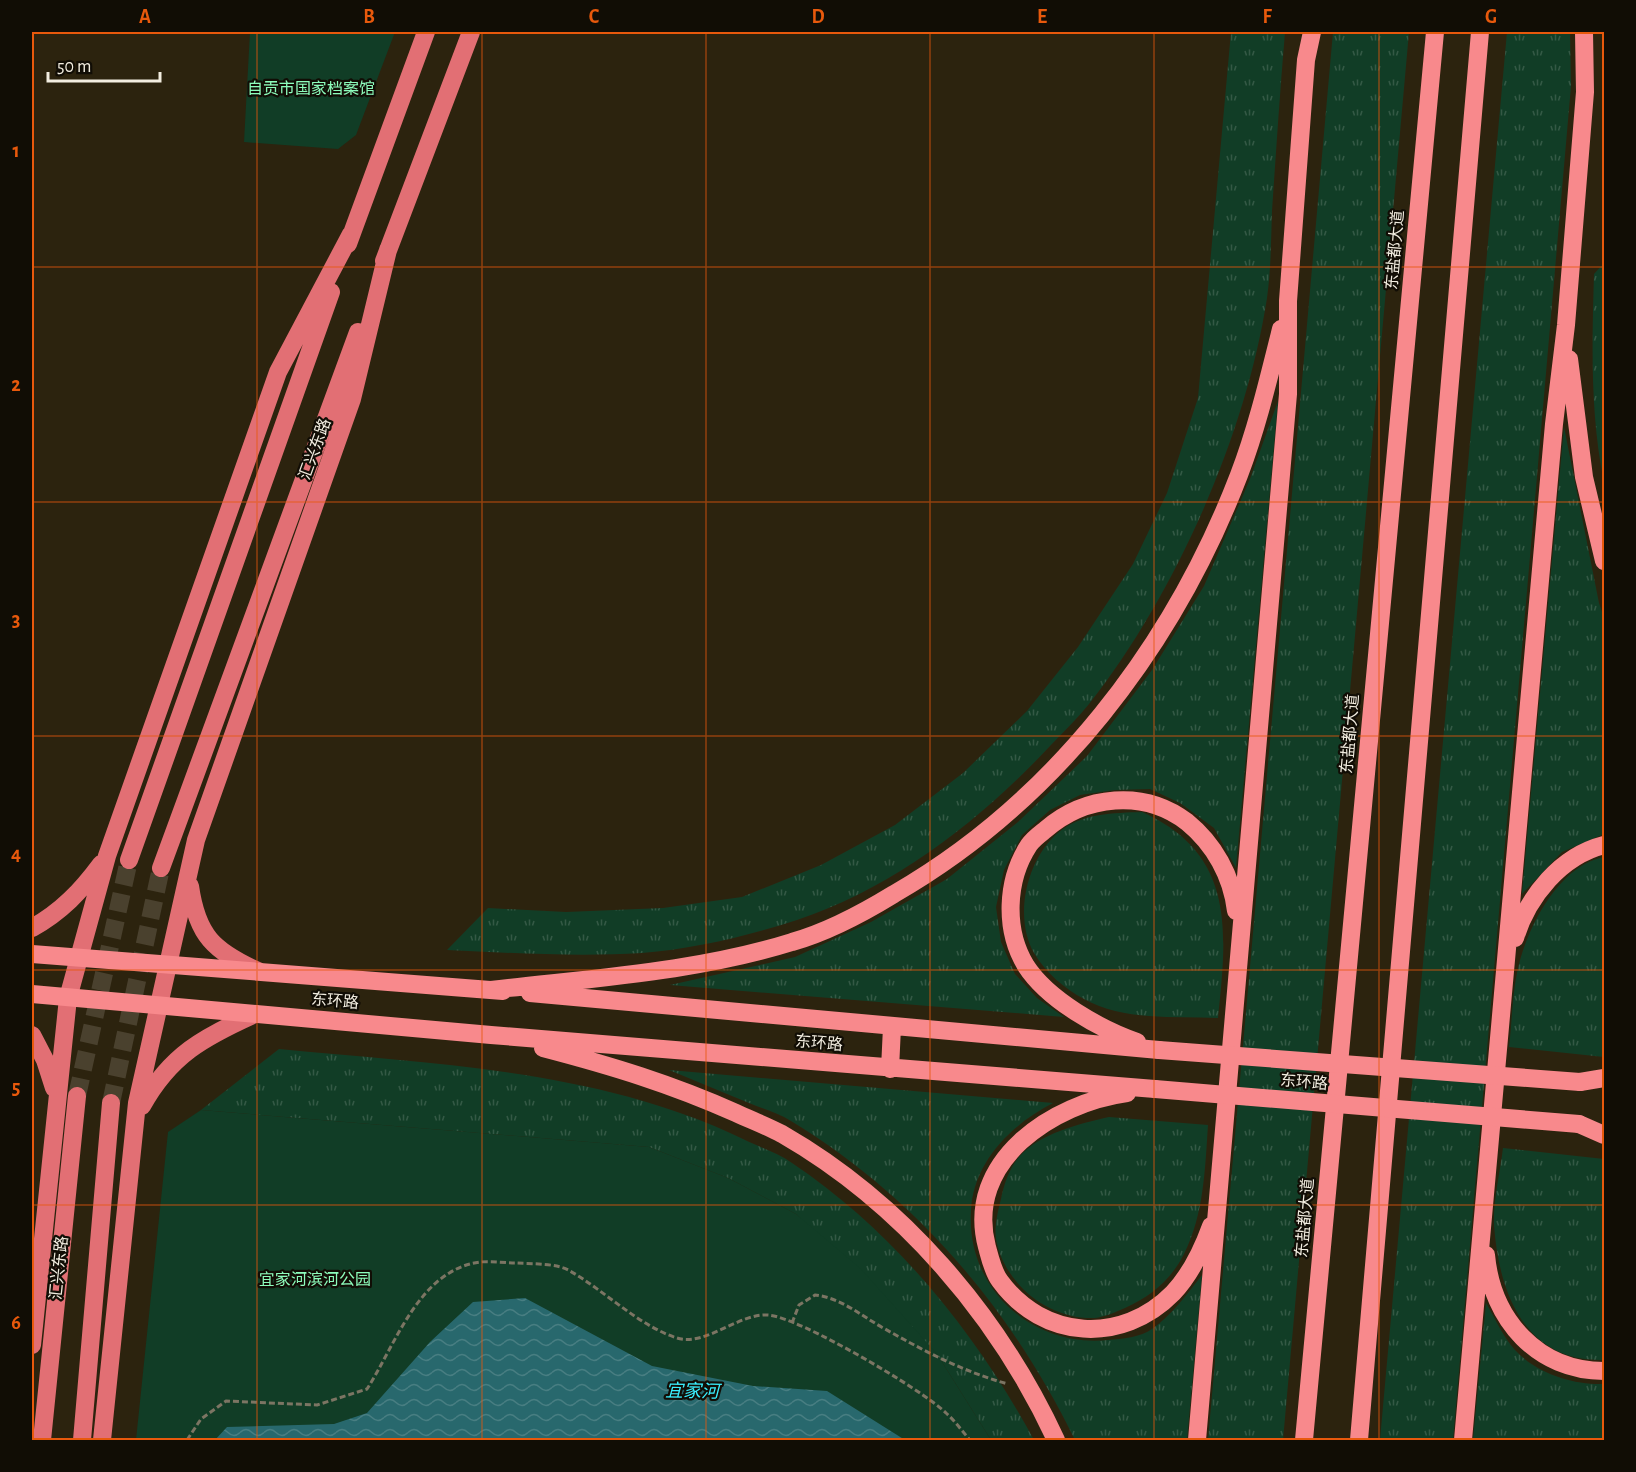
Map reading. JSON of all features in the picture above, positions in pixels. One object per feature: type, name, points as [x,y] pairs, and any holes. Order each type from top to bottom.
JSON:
[{"type":"highway","points":[[1197,1440],[1288,394],[1288,301],[1307,32]]},
{"type":"highway","points":[[1306,60],[1312,32]]},
{"type":"highway","name":"东盐都大道","points":[[1304,1440],[1435,32]]},
{"type":"highway","points":[[1359,1440],[1480,32]]},
{"type":"highway","points":[[1584,32],[1585,92]]},
{"type":"highway","points":[[1463,1440],[1554,424],[1566,325],[1585,92],[1593,32]]},
{"type":"highway","points":[[492,990],[711,962],[794,942],[865,911],[942,867],[1012,812],[1078,744],[1140,664],[1192,579],[1239,475],[1265,391],[1288,301]]},
{"type":"highway","points":[[1566,325],[1584,477],[1605,561]]},
{"type":"highway","points":[[1159,1050],[1090,1021],[1050,991],[1027,967],[1011,925],[1010,899],[1016,872],[1029,844],[1058,819],[1082,806],[1115,800],[1148,802],[1176,813],[1201,834],[1223,866],[1234,897],[1240,941]]},
{"type":"highway","points":[[1505,968],[1521,919],[1541,888],[1569,860],[1605,844]]},
{"type":"highway","name":"东环路","points":[[32,954],[492,990],[892,1028],[1605,1084]]},
{"type":"highway","name":"东环路","points":[[32,994],[890,1069],[1605,1127]]},
{"type":"highway","points":[[890,1069],[892,1028]]},
{"type":"highway","points":[[491,1035],[627,1070],[701,1098],[790,1139],[861,1187],[916,1236],[961,1288],[1026,1384],[1056,1440]]},
{"type":"highway","points":[[1580,1082],[1605,1078]]},
{"type":"highway","points":[[1155,1089],[1116,1094],[1084,1103],[1045,1123],[1018,1141],[997,1169],[985,1201],[983,1232],[998,1280],[1024,1308],[1053,1323],[1083,1329],[1119,1327],[1150,1313],[1175,1292],[1205,1242],[1217,1210]]},
{"type":"highway","points":[[1579,1124],[1605,1135]]},
{"type":"highway","points":[[1483,1222],[1487,1269],[1498,1303],[1517,1335],[1553,1361],[1585,1371],[1605,1371]]},
{"type":"main road","points":[[129,860],[351,234],[426,32]]},
{"type":"main road","name":"汇兴东路","points":[[161,868],[388,250],[471,32]]},
{"type":"main road","points":[[32,1345],[56,1094],[68,998],[107,855],[278,372],[351,234]]},
{"type":"main road","points":[[102,1440],[135,1119],[158,1005],[200,828],[352,399],[388,250]]},
{"type":"main road","points":[[32,928],[48,919],[81,892],[107,855]]},
{"type":"main road","points":[[189,874],[193,908],[204,934],[227,957],[263,973]]},
{"type":"main road","points":[[135,1119],[155,1083],[177,1057],[210,1035],[255,1014]]},
{"type":"main road","points":[[32,1035],[45,1060],[56,1094]]},
{"type":"main road","name":"汇兴东路","points":[[42,1440],[77,1096]]},
{"type":"main road","points":[[82,1440],[111,1103]]},
{"type":"path","points":[[187,1440],[201,1419],[226,1401],[317,1405],[367,1389],[422,1297],[443,1275],[479,1262],[533,1264],[568,1269],[637,1317],[679,1339],[706,1336],[744,1319],[768,1315],[792,1323],[856,1353],[904,1384],[946,1412],[970,1440]]},
{"type":"path","points":[[792,1323],[799,1305],[815,1295],[832,1297],[884,1329],[970,1373],[1012,1385],[1026,1384]]},
{"type":"green space","name":"自贡市国家档案馆","points":[[250,32],[395,32],[356,135],[338,149],[244,142]]},
{"type":"green space","points":[[1231,32],[1285,32],[1269,277],[1257,350],[1224,458],[1178,564],[1120,661],[1084,710],[995,800],[934,849],[868,890],[797,920],[720,941],[642,953],[569,955],[447,950],[488,908],[566,912],[663,908],[742,897],[821,865],[895,825],[963,773],[1027,711],[1078,647],[1133,564],[1167,493],[1198,398]]},
{"type":"green space","points":[[1333,32],[1409,32],[1283,1440],[1208,1440]]},
{"type":"green space","points":[[1507,32],[1570,32],[1571,86],[1453,1440],[1380,1440]]},
{"type":"green space","points":[[1604,263],[1604,482],[1596,431],[1593,353],[1594,274]]},
{"type":"green space","points":[[1278,401],[1236,868],[1214,828],[1180,803],[1150,789],[1115,790],[1080,795],[1050,810],[1022,835],[1004,870],[996,907],[1001,942],[1015,974],[1037,998],[1064,1017],[670,985],[795,957],[871,922],[947,879],[1018,822],[1087,756],[1152,670],[1204,586],[1250,479]]},
{"type":"green space","points":[[1564,427],[1599,603],[1604,618],[1604,834],[1562,852],[1522,894]]},
{"type":"green space","points":[[1142,812],[1173,829],[1195,850],[1210,873],[1219,898],[1223,926],[1218,1018],[1149,1016],[1099,1006],[1077,995],[1056,979],[1034,953],[1028,938],[1024,905],[1027,888],[1031,872],[1048,843],[1059,832],[1078,821],[1109,814]]},
{"type":"green space","points":[[1604,857],[1604,1057],[1509,1047],[1517,973],[1521,956],[1536,920],[1558,886],[1572,873],[1587,863]]},
{"type":"green space","points":[[279,1049],[457,1066],[574,1084],[632,1098],[688,1116],[781,1156],[830,1190],[865,1220],[930,1287],[986,1361],[1034,1440],[991,1440],[937,1354],[796,1214],[728,1178],[649,1147],[201,1110]]},
{"type":"green space","points":[[669,1070],[1053,1103],[1010,1133],[997,1146],[979,1176],[973,1193],[971,1211],[972,1239],[980,1265],[992,1288],[1010,1308],[1030,1323],[1054,1334],[1080,1340],[1119,1339],[1148,1332],[1173,1311],[1202,1275],[1187,1440],[1075,1440],[1050,1392],[990,1302],[956,1260],[879,1184],[836,1151],[786,1118]]},
{"type":"green space","name":"宜家河滨河公园","points":[[201,1110],[649,1147],[728,1178],[796,1214],[861,1269],[937,1354],[991,1440],[136,1440],[168,1132]]},
{"type":"green space","points":[[1109,1117],[1208,1125],[1200,1207],[1184,1254],[1173,1272],[1159,1287],[1143,1299],[1121,1310],[1095,1318],[1078,1317],[1046,1306],[1031,1296],[1008,1271],[996,1239],[997,1219],[1007,1177],[1019,1157],[1049,1136]]},
{"type":"green space","points":[[1503,1148],[1604,1159],[1604,1360],[1577,1358],[1554,1349],[1536,1336],[1521,1319],[1510,1299],[1502,1275],[1494,1225]]},
{"type":"green space","points":[[1486,1303],[1511,1345],[1534,1366],[1568,1380],[1604,1384],[1604,1440],[1473,1440]]},
{"type":"water","name":"宜家河","points":[[525,1298],[652,1366],[753,1386],[827,1391],[905,1440],[215,1440],[227,1427],[334,1424],[367,1413],[430,1342],[473,1302]]},
{"type":"tunnel","points":[[77,1096],[129,860]]},
{"type":"tunnel","points":[[111,1103],[161,868]]}]
